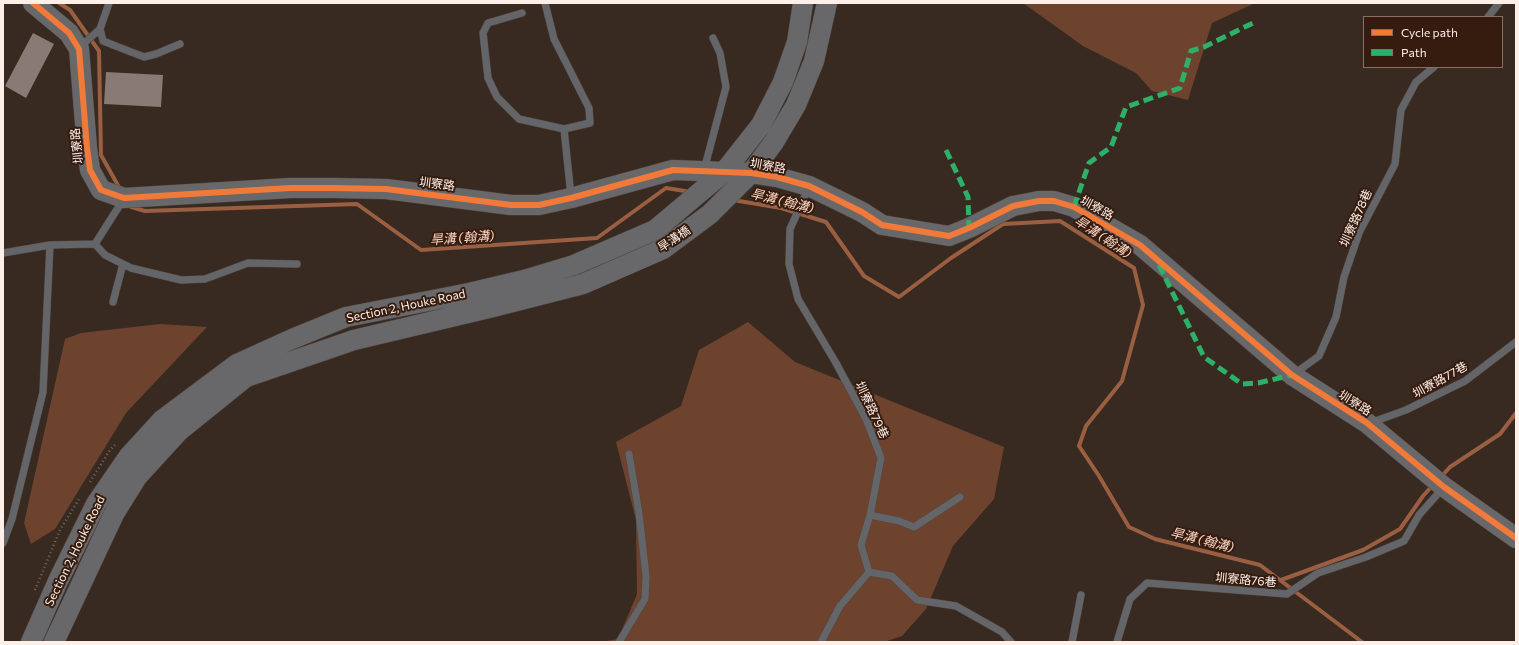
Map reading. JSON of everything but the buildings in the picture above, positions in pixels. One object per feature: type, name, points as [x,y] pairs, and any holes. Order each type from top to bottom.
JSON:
[{"type":"street","name":"圳寮路","points":[[33,3],[69,33],[79,49],[90,170],[101,190],[124,198],[290,188],[333,188],[386,189],[511,205],[540,205],[673,170],[751,173],[777,177],[809,186],[862,212],[882,225],[949,236],[969,228],[1013,206],[1039,201],[1054,201],[1074,207],[1140,245],[1292,375],[1368,423],[1444,487],[1516,538]]},
{"type":"street","points":[[724,172],[761,125],[783,82],[797,42],[803,3]]},
{"type":"street","points":[[751,173],[774,142],[796,105],[814,61],[827,3]]},
{"type":"street","name":"旱溝橋","points":[[574,265],[655,230],[724,172]]},
{"type":"street","name":"旱溝橋","points":[[583,284],[663,249],[710,214],[751,173]]},
{"type":"street","name":"Section 2, Houke Road","points":[[31,642],[58,581],[96,504],[129,456],[162,420],[237,364],[346,317],[469,293],[524,280],[574,265]]},
{"type":"street","name":"Section 2, Houke Road","points":[[54,642],[114,514],[138,477],[179,431],[246,377],[354,340],[583,284]]},
{"type":"lane","points":[[79,49],[100,29],[109,3]]},
{"type":"lane","points":[[522,13],[488,23],[482,33],[488,78],[497,97],[519,119],[564,129],[590,123],[589,108],[554,39],[545,3]]},
{"type":"lane","points":[[1489,16],[1499,3]]},
{"type":"lane","points":[[100,29],[103,41],[144,57],[156,54],[180,44]]},
{"type":"lane","points":[[704,172],[726,88],[720,53],[713,38]]},
{"type":"lane","name":"圳寮路78巷","points":[[1292,375],[1319,356],[1336,317],[1344,277],[1359,233],[1395,164],[1401,110],[1416,82],[1433,68]]},
{"type":"lane","points":[[564,129],[571,198]]},
{"type":"lane","name":"圳寮路79巷","points":[[809,186],[790,229],[789,264],[798,299],[836,363],[866,419],[881,458],[870,515],[861,546],[869,572]]},
{"type":"lane","points":[[95,244],[124,198]]},
{"type":"lane","points":[[3,253],[50,245],[95,244],[105,255],[131,268],[182,280],[205,280],[248,263],[297,264]]},
{"type":"lane","points":[[3,543],[12,519],[43,392],[50,245]]},
{"type":"lane","points":[[113,302],[123,264]]},
{"type":"lane","name":"圳寮路77巷","points":[[1368,423],[1406,410],[1465,381],[1516,342]]},
{"type":"lane","points":[[619,642],[645,600],[646,582],[639,513],[629,454]]},
{"type":"lane","name":"圳寮路76巷","points":[[1117,642],[1130,599],[1147,583],[1287,594],[1318,574],[1366,557],[1404,540],[1419,515],[1444,487]]},
{"type":"lane","points":[[870,515],[899,521],[914,527],[960,497]]},
{"type":"lane","points":[[821,642],[840,606],[869,572],[892,576],[918,600],[956,606],[1002,632],[1011,642]]},
{"type":"lane","points":[[1072,642],[1081,595]]},
{"type":"shaded area","points":[[1023,3],[1255,3],[1212,23],[1188,100],[1152,91],[1136,73],[1083,46]]},
{"type":"shaded area","points":[[748,322],[795,362],[1004,447],[994,499],[953,546],[926,609],[902,636],[884,642],[601,642],[618,639],[637,594],[636,520],[616,442],[681,406],[699,350]]},
{"type":"shaded area","points":[[160,324],[207,327],[126,413],[55,529],[31,544],[24,523],[65,339],[81,333]]},
{"type":"waterway","name":"旱溝 (翰溝)","points":[[59,3],[70,10],[99,51],[101,155],[120,189]]},
{"type":"waterway","name":"旱溝 (翰溝)","points":[[129,205],[145,211],[357,204],[421,250],[597,238],[666,188],[691,192]]},
{"type":"waterway","name":"旱溝 (翰溝)","points":[[733,200],[781,208],[826,222],[864,276],[899,297],[951,258],[1003,224],[1060,221],[1134,268],[1143,305],[1122,381],[1086,426],[1079,446],[1099,476],[1129,527],[1155,539],[1260,565],[1362,642]]},
{"type":"waterway","points":[[1441,477],[1450,467],[1500,434],[1516,413]]},
{"type":"waterway","points":[[1281,580],[1363,550],[1400,529],[1423,496],[1433,485]]},
{"type":"marked path","points":[[1074,207],[1089,163],[1111,147],[1126,107],[1180,88],[1191,51],[1204,47],[1257,21]]},
{"type":"marked path","points":[[946,150],[968,197],[969,228]]},
{"type":"marked path","points":[[1159,265],[1204,357],[1242,384],[1258,383],[1292,375]]},
{"type":"cycle path","points":[[33,3],[69,33],[79,49],[90,170],[101,190],[124,198],[290,188],[333,188],[386,189],[511,205],[539,205],[571,198],[673,170],[751,173],[777,177],[809,186],[862,212],[882,225],[949,236],[969,228],[1013,206],[1039,201],[1054,201],[1074,207],[1140,245],[1292,375],[1367,423],[1444,487],[1516,538]]}]
